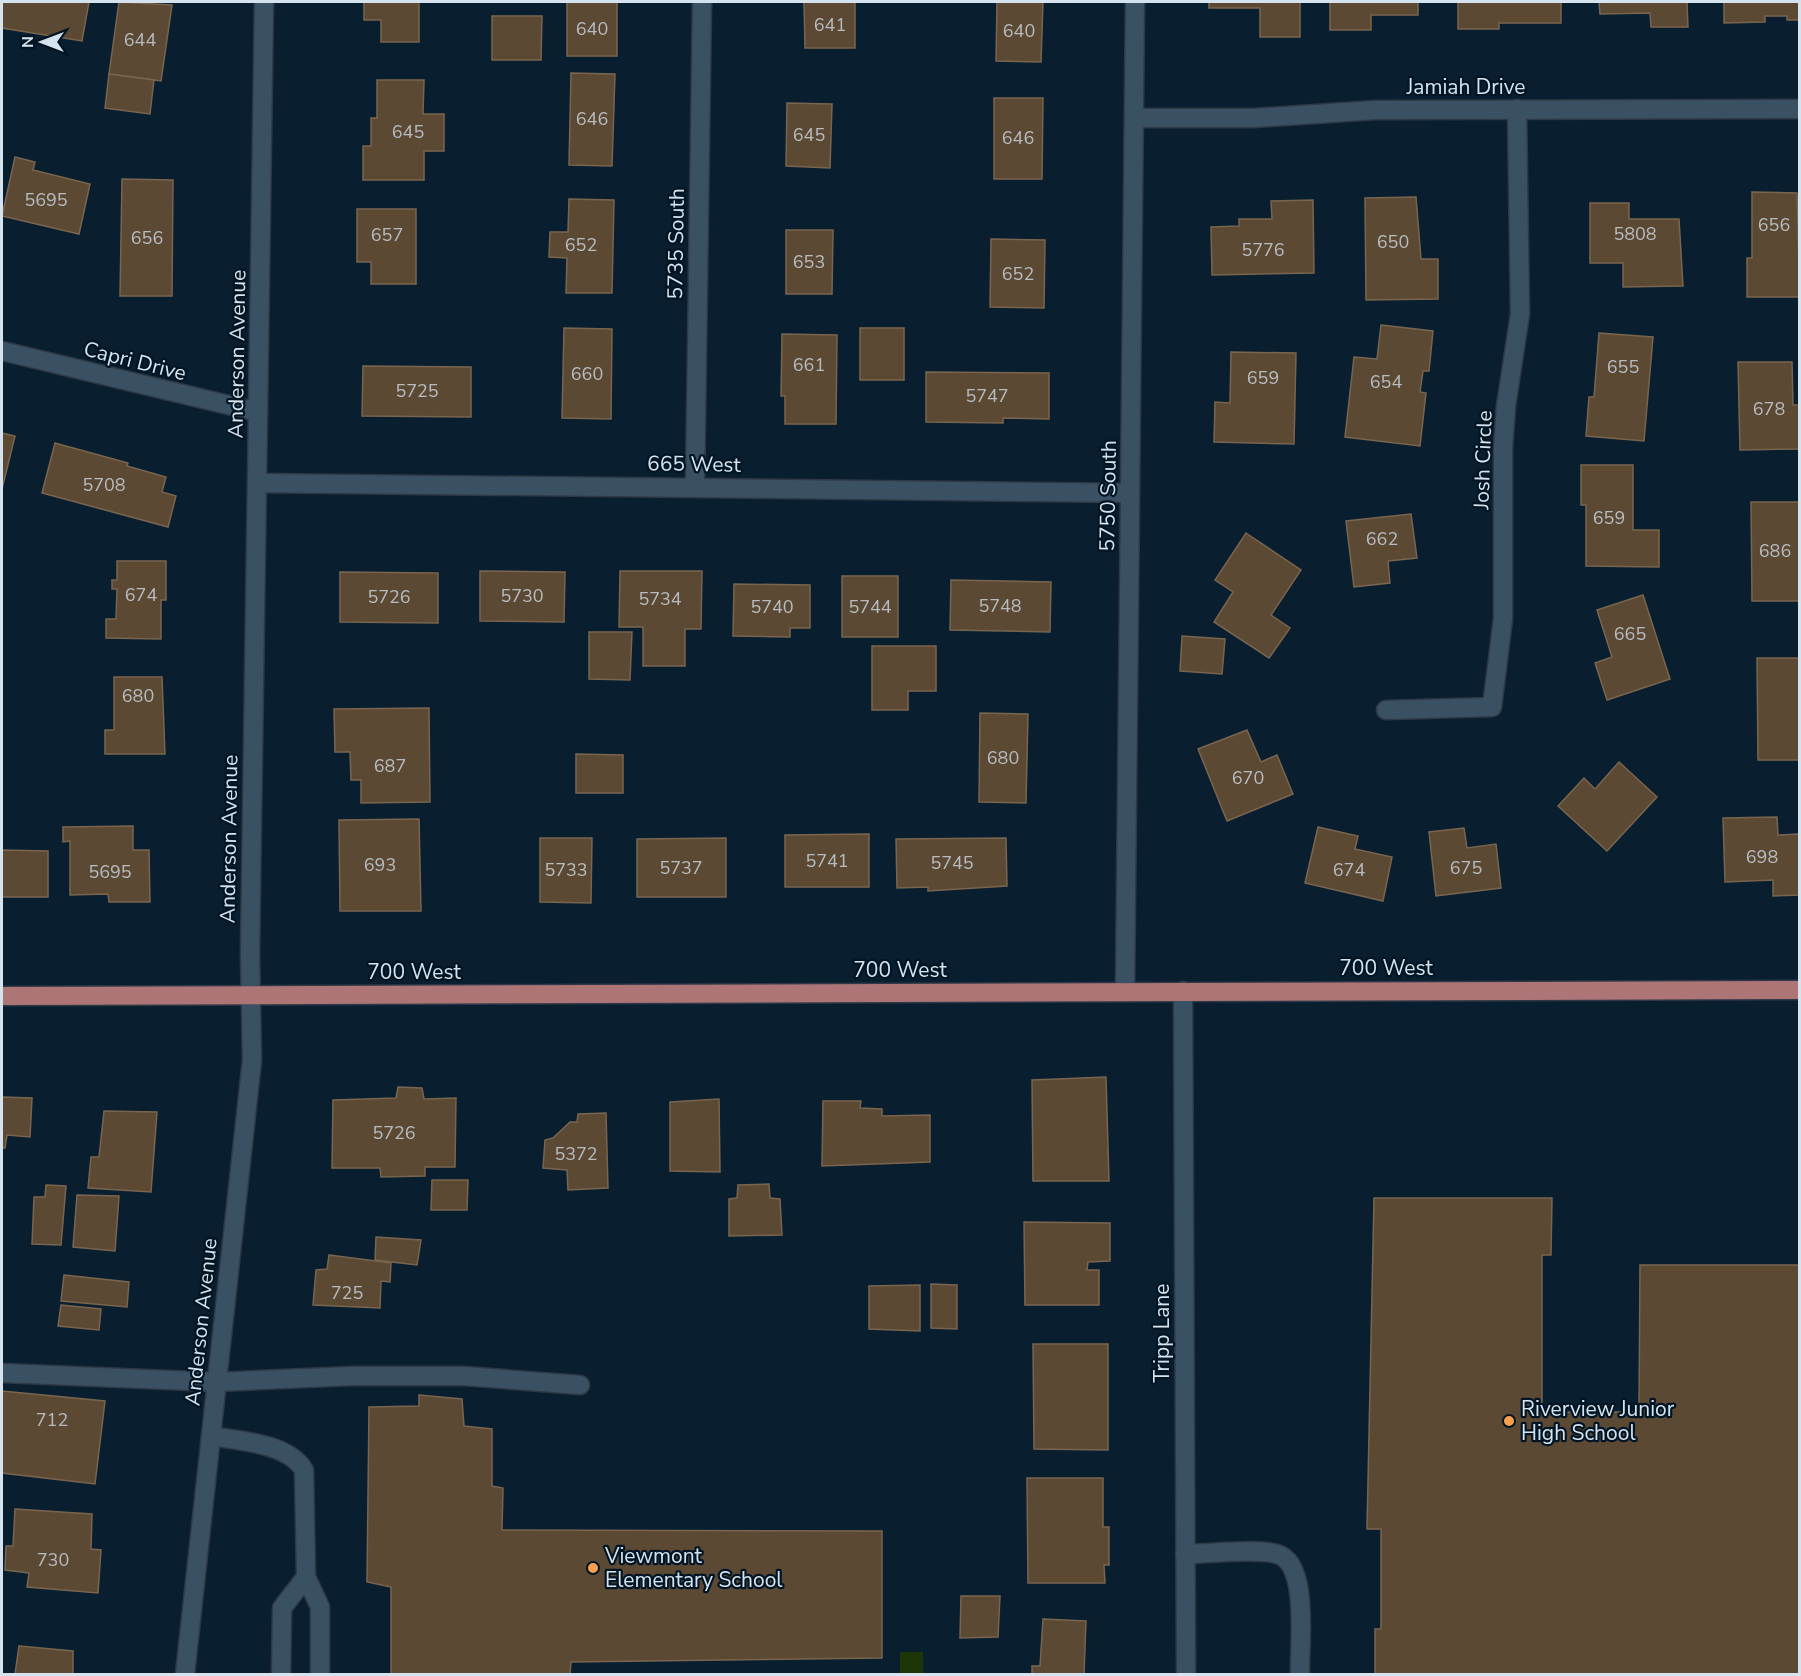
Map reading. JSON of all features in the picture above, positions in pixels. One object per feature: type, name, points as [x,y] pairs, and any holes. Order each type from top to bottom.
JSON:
[{"type":"main road","name":"700 West","points":[[2,996],[1800,990]]},
{"type":"street","name":"Anderson Avenue","points":[[185,1674],[252,1060],[250,954],[264,2]]},
{"type":"street","name":"5735 South","points":[[695,487],[702,2]]},
{"type":"street","name":"5750 South","points":[[1125,992],[1135,2]]},
{"type":"street","name":"Josh Circle","points":[[1386,710],[1492,707],[1503,619],[1503,448],[1506,406],[1520,314],[1517,109]]},
{"type":"street","name":"Jamiah Drive","points":[[1134,118],[1254,118],[1376,110],[1800,109]]},
{"type":"street","name":"Capri Drive","points":[[2,351],[258,412]]},
{"type":"street","name":"665 West","points":[[258,483],[1130,493]]},
{"type":"street","name":"Tripp Lane","points":[[1183,991],[1186,1674]]},
{"type":"street","points":[[2,1373],[217,1382],[351,1376],[464,1376],[580,1385]]},
{"type":"street","points":[[211,1436],[263,1446],[291,1456],[300,1462],[304,1470],[306,1577],[320,1607],[320,1674]]},
{"type":"street","points":[[1185,1554],[1271,1553],[1287,1560],[1299,1582],[1299,1674]]},
{"type":"street","points":[[281,1674],[282,1608],[306,1577]]},
{"type":"green space","points":[[900,1652],[923,1652],[923,1674],[900,1674]]},
{"type":"building","points":[[2,2],[89,2],[82,41],[2,28]]},
{"type":"building","points":[[119,2],[172,5],[161,81],[109,74]]},
{"type":"building","points":[[364,2],[419,2],[419,42],[381,42],[381,20],[364,20]]},
{"type":"building","points":[[567,2],[617,2],[617,56],[567,56]]},
{"type":"building","points":[[804,2],[855,2],[855,48],[805,48]]},
{"type":"building","points":[[997,2],[1043,2],[1041,62],[996,61]]},
{"type":"building","points":[[1209,2],[1300,2],[1300,37],[1260,37],[1260,8],[1209,8]]},
{"type":"building","points":[[1330,2],[1418,2],[1418,15],[1371,15],[1371,30],[1330,30]]},
{"type":"building","points":[[1458,2],[1561,2],[1561,23],[1499,23],[1499,29],[1458,29]]},
{"type":"building","points":[[1599,2],[1687,2],[1688,27],[1651,27],[1650,13],[1600,14]]},
{"type":"building","points":[[1724,2],[1800,2],[1800,20],[1787,20],[1787,16],[1765,16],[1765,22],[1724,23]]},
{"type":"building","points":[[492,16],[542,16],[541,60],[492,60]]},
{"type":"building","points":[[571,73],[615,74],[612,166],[569,165]]},
{"type":"building","points":[[109,74],[154,80],[150,114],[105,108]]},
{"type":"building","points":[[377,80],[424,80],[423,114],[444,114],[444,151],[424,151],[424,180],[363,180],[363,146],[371,146],[371,118],[377,118]]},
{"type":"building","points":[[994,98],[1043,98],[1042,179],[994,179]]},
{"type":"building","points":[[787,103],[832,104],[830,168],[786,166]]},
{"type":"building","points":[[15,157],[35,162],[33,170],[90,184],[79,234],[2,216]]},
{"type":"building","points":[[122,179],[173,180],[172,296],[120,296]]},
{"type":"building","points":[[1752,192],[1797,193],[1800,297],[1747,297],[1747,258],[1752,258]]},
{"type":"building","points":[[1416,197],[1421,259],[1438,259],[1438,299],[1366,300],[1365,198]]},
{"type":"building","points":[[569,199],[614,200],[612,293],[566,293],[567,258],[549,257],[550,232],[568,232]]},
{"type":"building","points":[[1313,200],[1314,273],[1212,275],[1211,227],[1239,226],[1239,219],[1272,219],[1271,201]]},
{"type":"building","points":[[1590,203],[1629,203],[1629,219],[1679,219],[1683,286],[1623,287],[1623,263],[1590,263]]},
{"type":"building","points":[[357,209],[416,209],[416,284],[371,284],[371,262],[357,262]]},
{"type":"building","points":[[786,230],[833,230],[832,294],[786,294]]},
{"type":"building","points":[[991,239],[1045,240],[1044,308],[990,307]]},
{"type":"building","points":[[1381,325],[1433,331],[1429,371],[1423,371],[1420,392],[1426,393],[1420,446],[1345,437],[1354,357],[1377,359]]},
{"type":"building","points":[[564,328],[612,329],[611,419],[562,418]]},
{"type":"building","points":[[860,328],[904,328],[904,380],[860,380]]},
{"type":"building","points":[[1599,333],[1653,337],[1644,441],[1586,436],[1589,397],[1594,397]]},
{"type":"building","points":[[782,334],[837,335],[836,424],[785,424],[785,396],[781,396]]},
{"type":"building","points":[[1231,352],[1296,353],[1294,444],[1214,442],[1215,402],[1230,403]]},
{"type":"building","points":[[1738,362],[1792,362],[1793,405],[1799,405],[1800,449],[1740,450]]},
{"type":"building","points":[[363,366],[471,367],[471,417],[362,416]]},
{"type":"building","points":[[926,372],[1049,373],[1049,419],[1003,418],[1003,423],[926,422]]},
{"type":"building","points":[[2,433],[15,436],[2,489]]},
{"type":"building","points":[[55,443],[128,463],[127,466],[166,477],[162,492],[176,496],[168,527],[42,493]]},
{"type":"building","points":[[1581,465],[1633,465],[1633,530],[1659,530],[1659,567],[1586,566],[1586,505],[1581,505]]},
{"type":"building","points":[[1751,502],[1800,502],[1800,601],[1752,601]]},
{"type":"building","points":[[1411,514],[1417,558],[1388,561],[1390,583],[1354,587],[1346,521]]},
{"type":"building","points":[[1246,533],[1301,570],[1271,615],[1290,628],[1269,658],[1214,622],[1233,592],[1215,580]]},
{"type":"building","points":[[117,561],[166,561],[166,600],[161,600],[161,639],[106,638],[106,619],[116,619],[117,589],[112,589],[112,580],[117,580]]},
{"type":"building","points":[[480,571],[565,572],[564,622],[480,621]]},
{"type":"building","points":[[620,571],[702,571],[701,629],[685,629],[685,666],[643,666],[643,627],[619,627]]},
{"type":"building","points":[[340,572],[438,573],[438,623],[340,622]]},
{"type":"building","points":[[842,576],[898,576],[898,637],[842,637]]},
{"type":"building","points":[[951,580],[1051,582],[1050,632],[950,630]]},
{"type":"building","points":[[734,584],[810,585],[810,628],[790,628],[790,637],[733,636]]},
{"type":"building","points":[[1643,595],[1670,679],[1607,700],[1595,663],[1612,657],[1597,610]]},
{"type":"building","points":[[589,632],[632,632],[630,680],[589,679]]},
{"type":"building","points":[[1182,636],[1225,639],[1222,674],[1180,671]]},
{"type":"building","points":[[872,646],[936,646],[936,691],[908,691],[908,710],[872,710]]},
{"type":"building","points":[[1757,658],[1800,658],[1800,760],[1758,760]]},
{"type":"building","points":[[114,677],[162,677],[165,754],[105,754],[105,730],[114,730]]},
{"type":"building","points":[[429,708],[430,802],[361,803],[361,780],[351,780],[350,752],[335,752],[334,709]]},
{"type":"building","points":[[980,713],[1028,714],[1026,803],[979,802]]},
{"type":"building","points":[[1247,730],[1261,762],[1277,755],[1293,794],[1227,821],[1198,749]]},
{"type":"building","points":[[576,754],[623,755],[623,793],[576,793]]},
{"type":"building","points":[[1619,762],[1657,797],[1607,851],[1558,806],[1584,778],[1595,789]]},
{"type":"building","points":[[1777,817],[1778,835],[1800,834],[1800,895],[1773,896],[1773,880],[1725,882],[1723,818]]},
{"type":"building","points":[[419,819],[421,911],[340,911],[339,820]]},
{"type":"building","points":[[133,826],[133,850],[149,850],[150,902],[109,902],[108,894],[70,895],[70,841],[63,842],[63,827]]},
{"type":"building","points":[[1318,827],[1358,836],[1355,849],[1392,857],[1383,901],[1305,883]]},
{"type":"building","points":[[1464,828],[1467,848],[1496,844],[1501,888],[1436,896],[1429,832]]},
{"type":"building","points":[[869,834],[869,887],[785,887],[785,835]]},
{"type":"building","points":[[540,838],[592,838],[591,903],[540,902]]},
{"type":"building","points":[[726,838],[726,897],[637,897],[637,839]]},
{"type":"building","points":[[1006,838],[1007,886],[928,891],[928,887],[897,888],[896,839]]},
{"type":"building","points":[[2,850],[48,851],[48,897],[2,897]]},
{"type":"building","points":[[1106,1077],[1109,1181],[1033,1181],[1032,1080]]},
{"type":"building","points":[[398,1087],[422,1088],[424,1099],[456,1098],[455,1167],[425,1167],[425,1176],[381,1177],[380,1168],[332,1168],[333,1100],[396,1098]]},
{"type":"building","points":[[2,1097],[32,1098],[30,1137],[7,1135],[5,1148],[2,1148]]},
{"type":"building","points":[[719,1099],[720,1172],[670,1171],[670,1102]]},
{"type":"building","points":[[823,1101],[861,1101],[860,1108],[882,1109],[882,1116],[930,1115],[930,1162],[822,1166]]},
{"type":"building","points":[[104,1111],[157,1112],[151,1192],[88,1188],[91,1157],[99,1157]]},
{"type":"building","points":[[606,1113],[608,1188],[568,1190],[567,1170],[543,1168],[545,1140],[553,1138],[570,1122],[577,1122],[578,1114]]},
{"type":"building","points":[[432,1180],[468,1180],[467,1210],[431,1210]]},
{"type":"building","points":[[769,1184],[770,1198],[780,1199],[782,1235],[729,1236],[729,1199],[737,1198],[738,1185]]},
{"type":"building","points":[[46,1185],[66,1186],[61,1245],[32,1244],[34,1197],[45,1197]]},
{"type":"building","points":[[77,1195],[119,1196],[115,1251],[73,1247]]},
{"type":"building","points":[[1374,1198],[1552,1198],[1551,1255],[1542,1255],[1542,1412],[1639,1412],[1640,1265],[1800,1265],[1800,1674],[1375,1674],[1375,1629],[1381,1629],[1381,1529],[1367,1529]]},
{"type":"building","points":[[1024,1222],[1110,1223],[1110,1261],[1088,1262],[1087,1270],[1099,1270],[1099,1305],[1025,1305]]},
{"type":"building","points":[[376,1237],[421,1240],[417,1265],[375,1260]]},
{"type":"building","points":[[329,1255],[391,1263],[390,1282],[381,1281],[380,1308],[313,1305],[316,1270],[327,1269]]},
{"type":"building","points":[[64,1275],[129,1282],[127,1307],[61,1301]]},
{"type":"building","points":[[931,1284],[957,1285],[957,1329],[931,1328]]},
{"type":"building","points":[[920,1285],[920,1331],[869,1329],[869,1286]]},
{"type":"building","points":[[61,1305],[101,1309],[99,1330],[58,1326]]},
{"type":"building","points":[[1033,1344],[1108,1344],[1108,1450],[1034,1449]]},
{"type":"building","points":[[2,1391],[105,1401],[95,1484],[2,1473]]},
{"type":"building","points":[[419,1395],[462,1399],[464,1426],[492,1429],[492,1486],[503,1488],[502,1530],[882,1531],[882,1658],[571,1662],[570,1674],[391,1674],[391,1587],[367,1582],[369,1407],[419,1406]]},
{"type":"building","points":[[1027,1478],[1103,1478],[1103,1527],[1109,1527],[1109,1565],[1104,1565],[1105,1583],[1028,1583]]},
{"type":"building","points":[[15,1509],[92,1514],[91,1549],[101,1550],[98,1593],[27,1587],[29,1573],[5,1570],[6,1546],[13,1546]]},
{"type":"building","points":[[961,1596],[1000,1596],[998,1637],[960,1638]]},
{"type":"building","points":[[1043,1619],[1086,1621],[1084,1674],[1032,1674],[1032,1666],[1040,1666]]},
{"type":"building","points":[[19,1646],[73,1651],[73,1674],[15,1674]]},
{"type":"place","name":"Riverview Junior High School","points":[[1509,1421]]},
{"type":"place","name":"Viewmont Elementary School","points":[[593,1568]]}]
